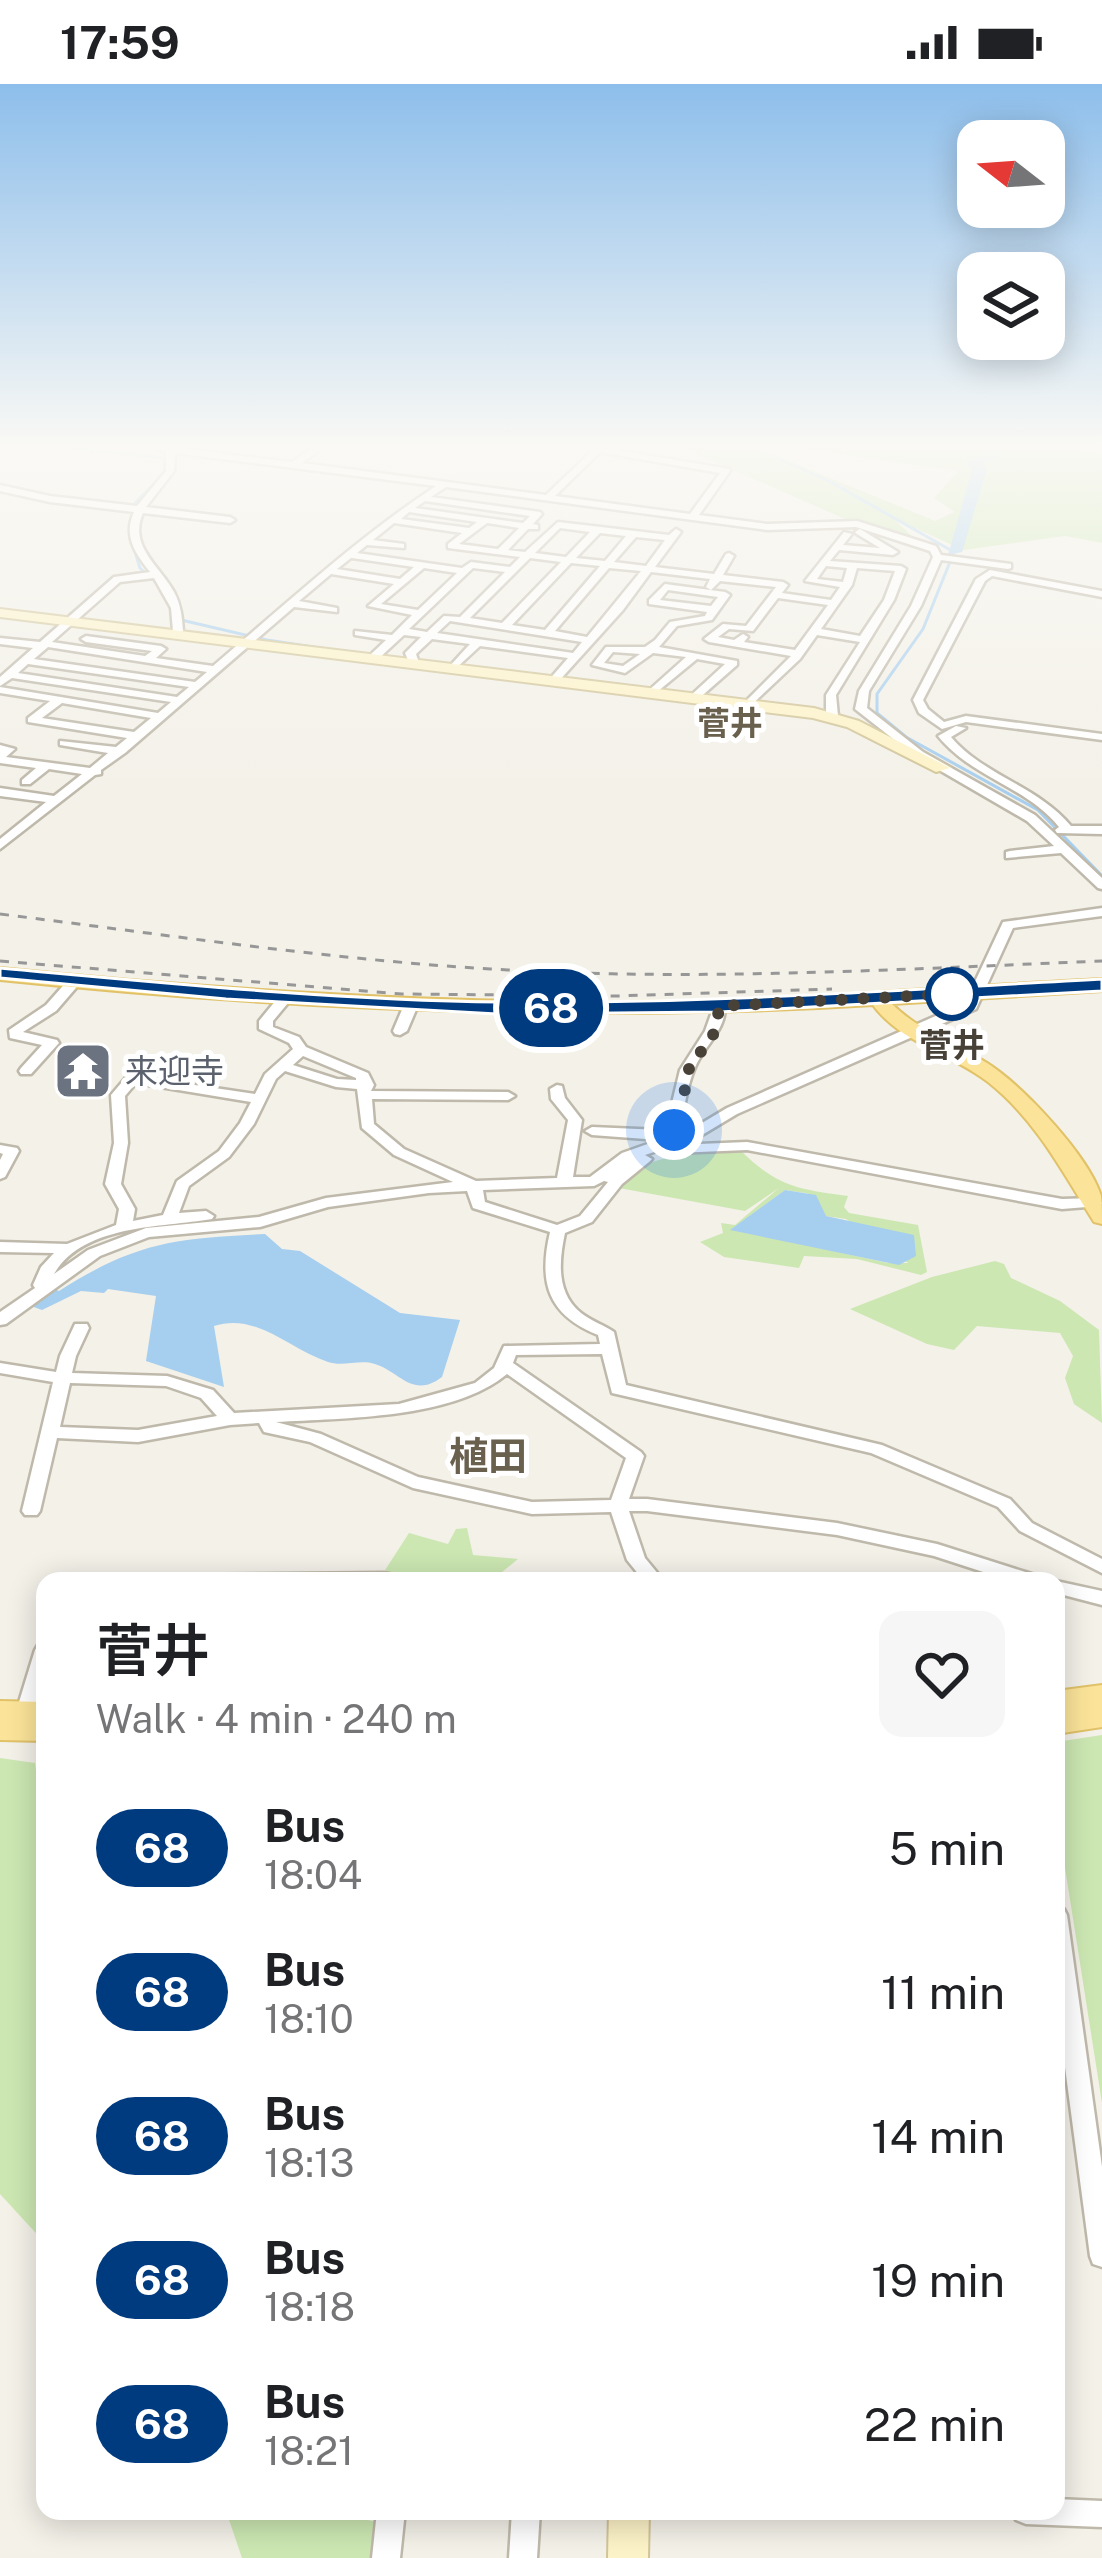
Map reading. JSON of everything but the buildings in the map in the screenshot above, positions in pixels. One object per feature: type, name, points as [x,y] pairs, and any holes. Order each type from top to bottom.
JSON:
[{"type":"main road","points":[[0,974],[410,1005],[720,1006],[1102,985]]},
{"type":"main road","points":[[879,998],[885,1010],[990,1073],[1033,1111],[1062,1147],[1098,1210]]},
{"type":"main road","points":[[1065,1701],[1102,1695]]},
{"type":"main road","points":[[1065,1722],[1102,1716]]},
{"type":"street","points":[[144,563],[175,596],[178,632]]},
{"type":"street","points":[[0,845],[97,772],[245,641],[342,563]]},
{"type":"street","points":[[410,563],[463,571]]},
{"type":"street","points":[[462,620],[519,563]]},
{"type":"street","points":[[505,626],[565,563]]},
{"type":"street","points":[[580,563],[781,587],[833,603]]},
{"type":"street","points":[[548,633],[607,563]]},
{"type":"street","points":[[553,681],[652,563]]},
{"type":"street","points":[[708,592],[725,563]]},
{"type":"street","points":[[823,563],[810,581],[847,585]]},
{"type":"street","points":[[830,563],[901,568],[889,600],[832,695],[832,716]]},
{"type":"street","points":[[934,563],[916,606],[860,700],[868,718],[1059,831],[1102,830]]},
{"type":"street","points":[[999,563],[1102,591]]},
{"type":"street","points":[[419,613],[373,606],[422,565]]},
{"type":"street","points":[[375,656],[471,565],[512,570]]},
{"type":"street","points":[[748,705],[798,654],[847,585],[853,565]]},
{"type":"street","points":[[332,571],[402,582]]},
{"type":"street","points":[[1102,591],[990,573],[981,580],[918,700],[923,711],[942,726],[966,719],[1102,736]]},
{"type":"street","points":[[3,681],[124,575],[153,575]]},
{"type":"street","points":[[609,688],[674,624],[706,620],[715,610],[725,596],[665,587],[653,602],[715,610]]},
{"type":"street","points":[[737,644],[781,587]]},
{"type":"street","points":[[290,604],[333,610]]},
{"type":"street","points":[[0,613],[53,637],[146,660],[214,670]]},
{"type":"street","points":[[414,663],[410,653],[448,618],[588,640]]},
{"type":"street","points":[[748,629],[727,626],[709,639],[798,654]]},
{"type":"street","points":[[0,641],[178,632],[832,716],[1020,792],[1059,831],[1065,849],[1102,885]]},
{"type":"street","points":[[814,632],[863,638]]},
{"type":"street","points":[[358,633],[429,635],[573,656]]},
{"type":"street","points":[[453,668],[478,642]]},
{"type":"street","points":[[626,670],[596,663],[610,649],[695,655],[733,663],[693,698]]},
{"type":"street","points":[[502,674],[526,650]]},
{"type":"street","points":[[652,693],[695,655]]},
{"type":"street","points":[[0,662],[196,685]]},
{"type":"street","points":[[3,681],[59,700],[159,716]]},
{"type":"street","points":[[3,681],[178,700]]},
{"type":"street","points":[[59,700],[32,720],[136,736]]},
{"type":"street","points":[[954,765],[944,736],[978,722]]},
{"type":"street","points":[[64,743],[121,751]]},
{"type":"street","points":[[0,748],[9,749],[0,758]]},
{"type":"street","points":[[0,758],[97,772]]},
{"type":"street","points":[[26,782],[46,766]]},
{"type":"street","points":[[0,792],[57,800]]},
{"type":"street","points":[[0,823],[24,826]]},
{"type":"street","points":[[1010,855],[1065,849]]},
{"type":"street","points":[[474,1186],[478,1205],[558,1230],[586,1219],[627,1156],[971,1006],[1008,925],[1102,912]]},
{"type":"street","points":[[26,1070],[52,1043],[23,1038],[15,1035],[16,1030],[51,1008],[74,982]]},
{"type":"street","points":[[286,997],[266,1021],[266,1029],[294,1040],[301,1050],[352,1068],[368,1090],[367,1125],[391,1147],[474,1186]]},
{"type":"street","points":[[400,1031],[410,1005]]},
{"type":"street","points":[[666,1140],[674,1130],[674,1107],[684,1094],[690,1064],[712,1039],[720,1006]]},
{"type":"street","points":[[170,1216],[182,1184],[224,1154],[270,1077],[301,1050]]},
{"type":"street","points":[[283,1066],[368,1090],[508,1096]]},
{"type":"street","points":[[124,1226],[127,1209],[113,1184],[121,1143],[118,1094],[123,1085],[133,1078],[260,1099]]},
{"type":"street","points":[[556,1088],[558,1099],[575,1120],[564,1183]]},
{"type":"street","points":[[592,1131],[666,1140]]},
{"type":"street","points":[[0,1320],[41,1286],[94,1253],[146,1233],[260,1222],[326,1203],[474,1186],[594,1181],[611,1178],[656,1154],[728,1144],[1098,1210]]},
{"type":"street","points":[[0,1149],[12,1150],[0,1174]]},
{"type":"street","points":[[41,1286],[55,1260],[124,1226],[170,1216],[260,1222]]},
{"type":"street","points":[[558,1230],[551,1268],[553,1292],[568,1312],[606,1332],[618,1389],[876,1449],[1004,1503],[1026,1527],[1102,1567]]},
{"type":"street","points":[[0,1247],[72,1249]]},
{"type":"street","points":[[31,1510],[63,1378],[82,1328]]},
{"type":"street","points":[[48,1432],[138,1436],[264,1415],[399,1408],[481,1387],[505,1365],[510,1350],[608,1349]]},
{"type":"street","points":[[505,1365],[635,1456],[618,1505],[636,1560],[647,1572]]},
{"type":"street","points":[[0,1368],[63,1378],[135,1377],[181,1384],[207,1394],[230,1419]]},
{"type":"street","points":[[264,1415],[270,1428],[315,1438],[413,1482],[532,1508],[618,1505],[837,1529],[938,1550],[1004,1572]]},
{"type":"street","points":[[1065,1589],[1102,1598]]},
{"type":"street","points":[[23,1719],[36,1678]]},
{"type":"street","points":[[1065,1965],[1094,2128],[1102,2256]]},
{"type":"street","points":[[1065,2513],[1102,2514]]},
{"type":"street","points":[[386,2558],[390,2520]]},
{"type":"street","points":[[523,2558],[525,2520]]},
{"type":"street","points":[[628,2558],[629,2520]]},
{"type":"green space","points":[[696,1149],[741,1151],[790,1184],[848,1196],[844,1207],[849,1213],[918,1225],[927,1272],[921,1275],[857,1259],[804,1256],[799,1268],[724,1257],[700,1242],[723,1233],[721,1223],[735,1225],[779,1188],[745,1211],[619,1188],[639,1166]],"holes":[[[785,1190],[811,1195],[825,1216],[846,1219],[908,1263],[888,1263],[732,1229]]]},
{"type":"green space","points":[[995,1261],[1004,1264],[1011,1278],[1060,1301],[1099,1330],[1102,1423],[1074,1404],[1065,1378],[1073,1356],[1060,1333],[977,1326],[954,1350],[927,1344],[850,1309],[932,1277]]},
{"type":"green space","points":[[467,1528],[473,1555],[518,1559],[502,1572],[384,1572],[409,1533],[448,1544],[456,1529]]},
{"type":"green space","points":[[1102,1735],[1102,2103],[1065,1868],[1065,1741]]},
{"type":"green space","points":[[0,1758],[35,1763],[36,1770],[36,2233],[0,2194]]},
{"type":"green space","points":[[229,2520],[376,2522],[372,2558],[242,2558]]},
{"type":"water","points":[[785,1190],[816,1195],[826,1216],[914,1235],[916,1256],[899,1265],[730,1230]]},
{"type":"water","points":[[265,1234],[282,1249],[300,1251],[400,1313],[460,1320],[442,1377],[415,1385],[375,1364],[328,1362],[259,1328],[230,1323],[214,1326],[224,1387],[146,1361],[156,1296],[108,1289],[104,1293],[81,1291],[42,1310],[31,1306],[54,1289],[59,1291],[135,1252],[181,1241]]},
{"type":"waterway","points":[[139,563],[160,586]]},
{"type":"waterway","points":[[949,563],[923,629],[877,694],[877,713],[906,737],[1038,810],[1102,876]]},
{"type":"waterway","points":[[177,619],[267,640],[399,660]]},
{"type":"waterway","points":[[864,736],[930,769]]},
{"type":"railway","points":[[0,914],[317,954],[508,970],[731,974],[1102,961]]},
{"type":"railway","points":[[0,961],[402,994],[617,996],[832,989]]},
{"type":"bus line","name":"68","points":[[0,974],[226,994],[497,1008],[720,1006],[1102,985]]},
{"type":"place","name":"菅井","points":[[952,994]]},
{"type":"place","name":"来迎寺","points":[[83,1071]]},
{"type":"district","name":"菅井","points":[[730,723]]},
{"type":"district","name":"植田","points":[[488,1456]]},
{"type":"route","points":[[674,1130],[674,1107],[684,1094],[690,1064],[712,1039],[720,1006],[952,994]]}]
